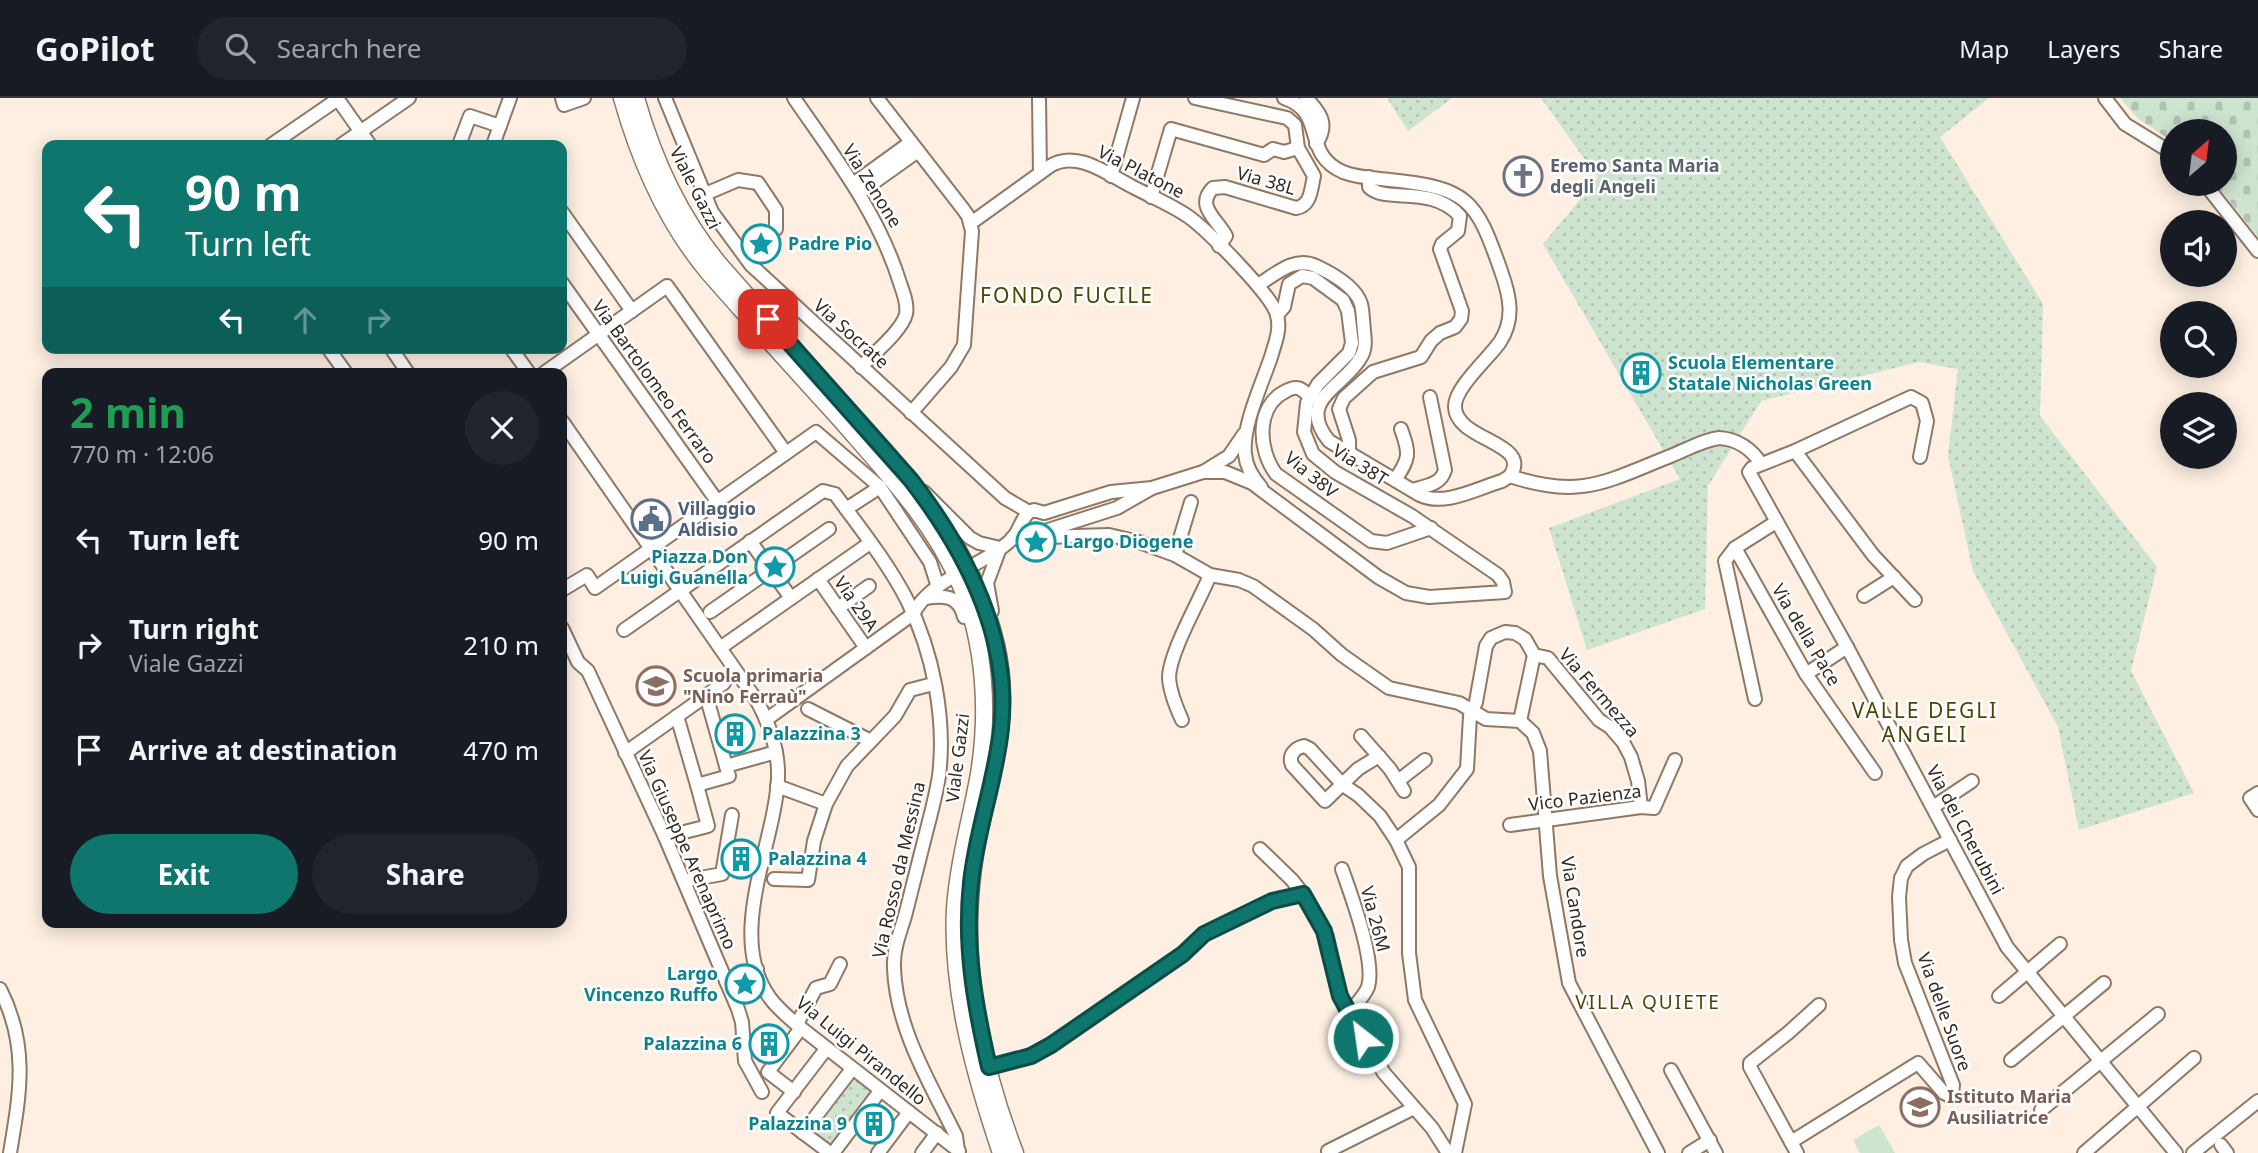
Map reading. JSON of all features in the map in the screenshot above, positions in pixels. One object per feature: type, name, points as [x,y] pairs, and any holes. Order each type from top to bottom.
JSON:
[{"type":"main road","name":"Viale Gazzi","points":[[622,98],[643,162],[682,239],[900,488],[940,546],[962,572],[982,675],[984,726],[978,777],[959,872],[955,912],[956,951],[967,1030],[988,1115],[1001,1153]]},
{"type":"main road","name":"Viale Gazzi","points":[[636,98],[656,157],[679,206],[701,243],[911,480],[940,520],[962,572],[991,629],[1000,673],[1001,728],[973,864],[968,930],[973,993],[989,1067],[1015,1153]]},
{"type":"street","points":[[349,140],[409,98]]},
{"type":"street","points":[[495,140],[510,98]]},
{"type":"street","points":[[562,98],[565,104],[584,98]]},
{"type":"street","name":"Via Socrate","points":[[666,98],[704,195],[721,227],[751,265],[1006,498],[1025,519]]},
{"type":"street","name":"Via Zenone","points":[[794,98],[856,188],[887,243],[906,306],[901,323],[861,367]]},
{"type":"street","points":[[877,98],[971,223],[964,345],[951,367],[911,413]]},
{"type":"street","points":[[1039,98],[1040,173]]},
{"type":"street","points":[[1111,176],[1133,98]]},
{"type":"street","points":[[1151,197],[1171,129],[1264,155],[1273,149],[1284,152],[1298,148],[1295,125],[1287,118],[1195,98]]},
{"type":"street","points":[[1258,285],[1293,264],[1307,263],[1324,270],[1349,287],[1360,300],[1365,339],[1363,353],[1356,365],[1325,395],[1318,414],[1324,435],[1329,441],[1427,498],[1441,499],[1502,481],[1510,476],[1515,465],[1512,456],[1502,447],[1466,428],[1456,414],[1455,407],[1461,390],[1501,340],[1510,314],[1507,288],[1483,223],[1470,205],[1444,189],[1356,176],[1337,169],[1323,158],[1305,110],[1284,98]]},
{"type":"street","points":[[1306,98],[1323,122],[1322,135],[1316,144]]},
{"type":"street","points":[[2105,98],[2125,124],[2160,146]]},
{"type":"street","points":[[278,140],[337,99],[367,140]]},
{"type":"street","points":[[461,140],[470,116],[500,126]]},
{"type":"street","points":[[856,188],[915,146]]},
{"type":"street","name":"Via 38L","points":[[1219,246],[1226,236],[1206,206],[1206,196],[1213,188],[1225,187],[1291,208],[1301,208],[1309,200],[1314,176],[1298,148]]},
{"type":"street","name":"Via Platone","points":[[971,223],[1057,162],[1072,159],[1111,176],[1190,218],[1258,285],[1278,315]]},
{"type":"street","points":[[1349,454],[1349,440],[1339,409],[1344,398],[1373,372],[1421,357],[1440,333],[1455,327],[1461,319],[1462,311],[1440,249],[1441,244],[1458,231],[1460,216],[1447,204],[1432,198],[1371,190],[1369,177]]},
{"type":"street","points":[[704,195],[738,180],[758,183],[776,210],[776,229]]},
{"type":"street","points":[[2214,196],[2258,251]]},
{"type":"street","points":[[567,219],[632,311]]},
{"type":"street","points":[[1265,493],[1246,462],[1248,428],[1276,343],[1278,315],[1284,307],[1289,284],[1302,275],[1320,282],[1337,294],[1346,305],[1351,348],[1309,396]]},
{"type":"street","points":[[551,368],[667,286],[786,453]]},
{"type":"street","name":"Via Bartolomeo Ferraro","points":[[567,290],[718,501]]},
{"type":"street","name":"Via 38V","points":[[1309,396],[1302,388],[1293,387],[1269,404],[1262,440],[1266,458],[1276,474],[1371,541],[1387,543],[1431,528]]},
{"type":"street","name":"Via 38T","points":[[1265,493],[1378,577],[1406,593],[1429,597],[1505,592],[1498,575],[1431,528],[1335,472],[1314,454],[1305,439],[1303,425],[1309,396]]},
{"type":"street","points":[[1412,490],[1438,482],[1445,470],[1430,397]]},
{"type":"street","points":[[1510,476],[1539,485],[1566,489],[1593,486],[1719,438],[1740,443],[1761,464],[1911,397],[1923,403],[1927,421],[1920,457]]},
{"type":"street","name":"Via Luigi Pirandello","points":[[567,428],[767,719],[776,752],[777,786],[752,918],[751,942],[757,969],[770,998],[827,1049],[959,1152]]},
{"type":"street","points":[[1203,472],[1228,456],[1248,428]]},
{"type":"street","points":[[1395,480],[1408,455],[1401,429]]},
{"type":"street","points":[[567,587],[587,575],[595,587],[816,432],[880,487],[930,562],[939,587]]},
{"type":"street","points":[[1795,451],[1873,555],[1915,600]]},
{"type":"street","name":"Via dei Cherubini","points":[[1761,464],[1749,472],[1847,647],[2007,947],[2176,1153]]},
{"type":"street","points":[[767,719],[914,614],[920,601],[939,587],[1000,548],[1012,538],[1034,510],[1044,513],[1111,492],[1152,488],[1203,472],[1217,471],[1235,475],[1265,493]]},
{"type":"street","points":[[911,480],[970,538],[1000,548]]},
{"type":"street","points":[[846,509],[880,487]]},
{"type":"street","points":[[1025,519],[1024,530],[1045,535],[1117,508],[1152,488]]},
{"type":"street","name":"Via Rosso da Messina","points":[[750,541],[823,491],[835,494],[892,575],[914,614],[924,640],[940,731],[939,774],[895,949],[894,969],[897,1002],[906,1030],[956,1136],[959,1152]]},
{"type":"street","points":[[1175,555],[1191,502]]},
{"type":"street","points":[[1044,513],[1049,521],[1045,535]]},
{"type":"street","points":[[1755,699],[1725,561],[1735,548],[1776,522]]},
{"type":"street","points":[[710,612],[829,529]]},
{"type":"street","points":[[1012,538],[1045,535],[1124,537],[1175,555],[1210,575],[1239,580],[1254,586],[1389,688],[1459,703],[1486,719],[1520,721],[1534,655]]},
{"type":"street","points":[[624,630],[750,541],[790,598]]},
{"type":"street","points":[[720,648],[870,543]]},
{"type":"street","points":[[939,587],[940,546]]},
{"type":"street","points":[[991,629],[993,614],[987,583],[1000,548]]},
{"type":"street","name":"Via della Pace","points":[[1735,548],[1806,674],[1875,773]]},
{"type":"street","points":[[1182,720],[1171,689],[1170,671],[1210,575]]},
{"type":"street","points":[[1864,596],[1894,577]]},
{"type":"street","name":"Via 29A","points":[[818,579],[866,648]]},
{"type":"street","points":[[838,608],[869,586]]},
{"type":"street","points":[[925,598],[952,597],[963,610],[977,678],[978,726],[975,756],[978,777]]},
{"type":"street","name":"Via Fermezza","points":[[1473,710],[1486,646],[1491,638],[1505,632],[1516,633],[1525,639],[1534,655],[1548,658],[1599,720],[1623,742],[1638,780],[1641,807]]},
{"type":"street","name":"Via Giuseppe Arenaprimo","points":[[567,639],[578,662],[588,671],[684,881],[742,1022],[745,1061],[762,1092]]},
{"type":"street","points":[[1806,674],[1847,647]]},
{"type":"street","points":[[625,753],[724,682]]},
{"type":"street","points":[[774,879],[808,880],[814,841],[827,804],[847,766],[895,716],[910,690],[933,684]]},
{"type":"street","points":[[697,785],[729,776],[706,695]]},
{"type":"street","points":[[808,709],[871,741]]},
{"type":"street","points":[[1396,840],[1439,805],[1467,769],[1470,716],[1473,710]]},
{"type":"street","points":[[665,837],[708,825],[677,716]]},
{"type":"street","name":"Via Candore","points":[[1520,721],[1528,727],[1537,741],[1542,764],[1550,876],[1569,983],[1658,1153]]},
{"type":"street","points":[[1361,736],[1401,786],[1425,760]]},
{"type":"street","points":[[1378,756],[1358,769],[1343,785],[1325,801],[1292,765],[1292,754],[1298,747],[1310,749],[1343,785],[1372,807],[1396,840],[1406,860],[1410,876],[1409,953],[1415,1000],[1465,1104],[1455,1153]]},
{"type":"street","points":[[726,766],[776,752]]},
{"type":"street","name":"Vico Pazienza","points":[[1510,825],[1641,807],[1654,808],[1675,760]]},
{"type":"street","points":[[1933,807],[1972,782]]},
{"type":"street","points":[[777,786],[827,804]]},
{"type":"street","points":[[2254,796],[2258,810]]},
{"type":"street","points":[[684,881],[722,874],[732,815]]},
{"type":"street","name":"Via delle Suore","points":[[1794,1148],[1918,1063],[1944,1093],[1951,1095],[1953,1085],[1905,963],[1899,897],[1901,878],[1907,866],[1950,840]]},
{"type":"street","points":[[1260,849],[1303,894],[1327,937],[1340,996],[1348,1014],[1384,1073],[1432,1128],[1448,1153]]},
{"type":"street","name":"Via 26M","points":[[1342,869],[1369,967],[1368,986],[1364,995],[1348,1014]]},
{"type":"street","points":[[989,1067],[1031,1056],[1051,1045],[1183,954],[1204,934],[1272,901],[1303,894]]},
{"type":"street","points":[[1999,996],[2060,944]]},
{"type":"street","points":[[794,1092],[768,1072],[799,1026],[816,988],[830,984],[841,964]]},
{"type":"street","points":[[726,981],[757,969]]},
{"type":"street","points":[[2011,1059],[2104,983]]},
{"type":"street","points":[[0,989],[16,1028],[21,1066],[10,1153]]},
{"type":"street","points":[[1794,1148],[1750,1063],[1819,1005]]},
{"type":"street","points":[[2041,1110],[2158,1014]]},
{"type":"street","points":[[827,1049],[778,1113],[803,1133],[832,1153],[880,1091]]},
{"type":"street","points":[[2084,1153],[2194,1058]]},
{"type":"street","points":[[803,1133],[852,1069]]},
{"type":"street","points":[[1671,1070],[1716,1153]]},
{"type":"street","points":[[2193,1153],[2258,1101]]},
{"type":"street","points":[[1328,1151],[1414,1108]]},
{"type":"street","points":[[878,1153],[909,1112]]},
{"type":"street","points":[[922,1153],[937,1133]]},
{"type":"street","points":[[1689,1153],[1710,1140]]},
{"type":"green space","points":[[1387,98],[1452,98],[1408,131]]},
{"type":"green space","points":[[1541,98],[1989,98],[1940,137],[2043,304],[2040,416],[2157,567],[2131,671],[2194,793],[2079,830],[2058,727],[1973,571],[1948,456],[1958,369],[1919,362],[1761,401],[1708,486],[1705,609],[1587,650],[1549,528],[1680,479],[1543,244],[1598,178]]},
{"type":"green space","points":[[2120,98],[2258,98],[2258,237],[2226,196],[2237,196],[2237,119],[2160,119],[2160,133],[2137,118]]},
{"type":"green space","points":[[852,1069],[880,1091],[833,1153],[803,1133]]},
{"type":"green space","points":[[1879,1125],[1895,1153],[1860,1153],[1853,1140]]},
{"type":"place","name":"Eremo Santa Maria degli Angeli","points":[[1523,176]]},
{"type":"place","name":"Padre Pio","points":[[761,244]]},
{"type":"place","name":"Scuola Elementare Statale Nicholas Green","points":[[1641,373]]},
{"type":"place","name":"Villaggio Aldisio","points":[[651,519]]},
{"type":"place","name":"Largo Diogene","points":[[1036,542]]},
{"type":"place","name":"Piazza Don Luigi Guanella","points":[[775,567]]},
{"type":"place","name":"Scuola primaria \"Nino Ferraù\"","points":[[656,686]]},
{"type":"place","name":"Palazzina 3","points":[[735,734]]},
{"type":"place","name":"Palazzina 4","points":[[741,859]]},
{"type":"place","name":"Largo Vincenzo Ruffo","points":[[745,984]]},
{"type":"place","name":"Palazzina 6","points":[[769,1044]]},
{"type":"place","name":"Istituto Maria Ausiliatrice","points":[[1920,1107]]},
{"type":"place","name":"Palazzina 9","points":[[874,1124]]},
{"type":"district","name":"FONDO FUCILE","points":[[1067,296]]},
{"type":"district","name":"VALLE DEGLI ANGELI","points":[[1925,723]]},
{"type":"district","name":"VILLA QUIETE","points":[[1648,1002]]},
{"type":"route","points":[[768,319],[931,506],[963,559],[991,629],[1002,690],[1001,728],[973,864],[968,930],[973,993],[989,1067],[1031,1056],[1051,1045],[1183,954],[1204,934],[1272,901],[1303,894],[1324,931],[1340,996],[1363,1038]]}]
